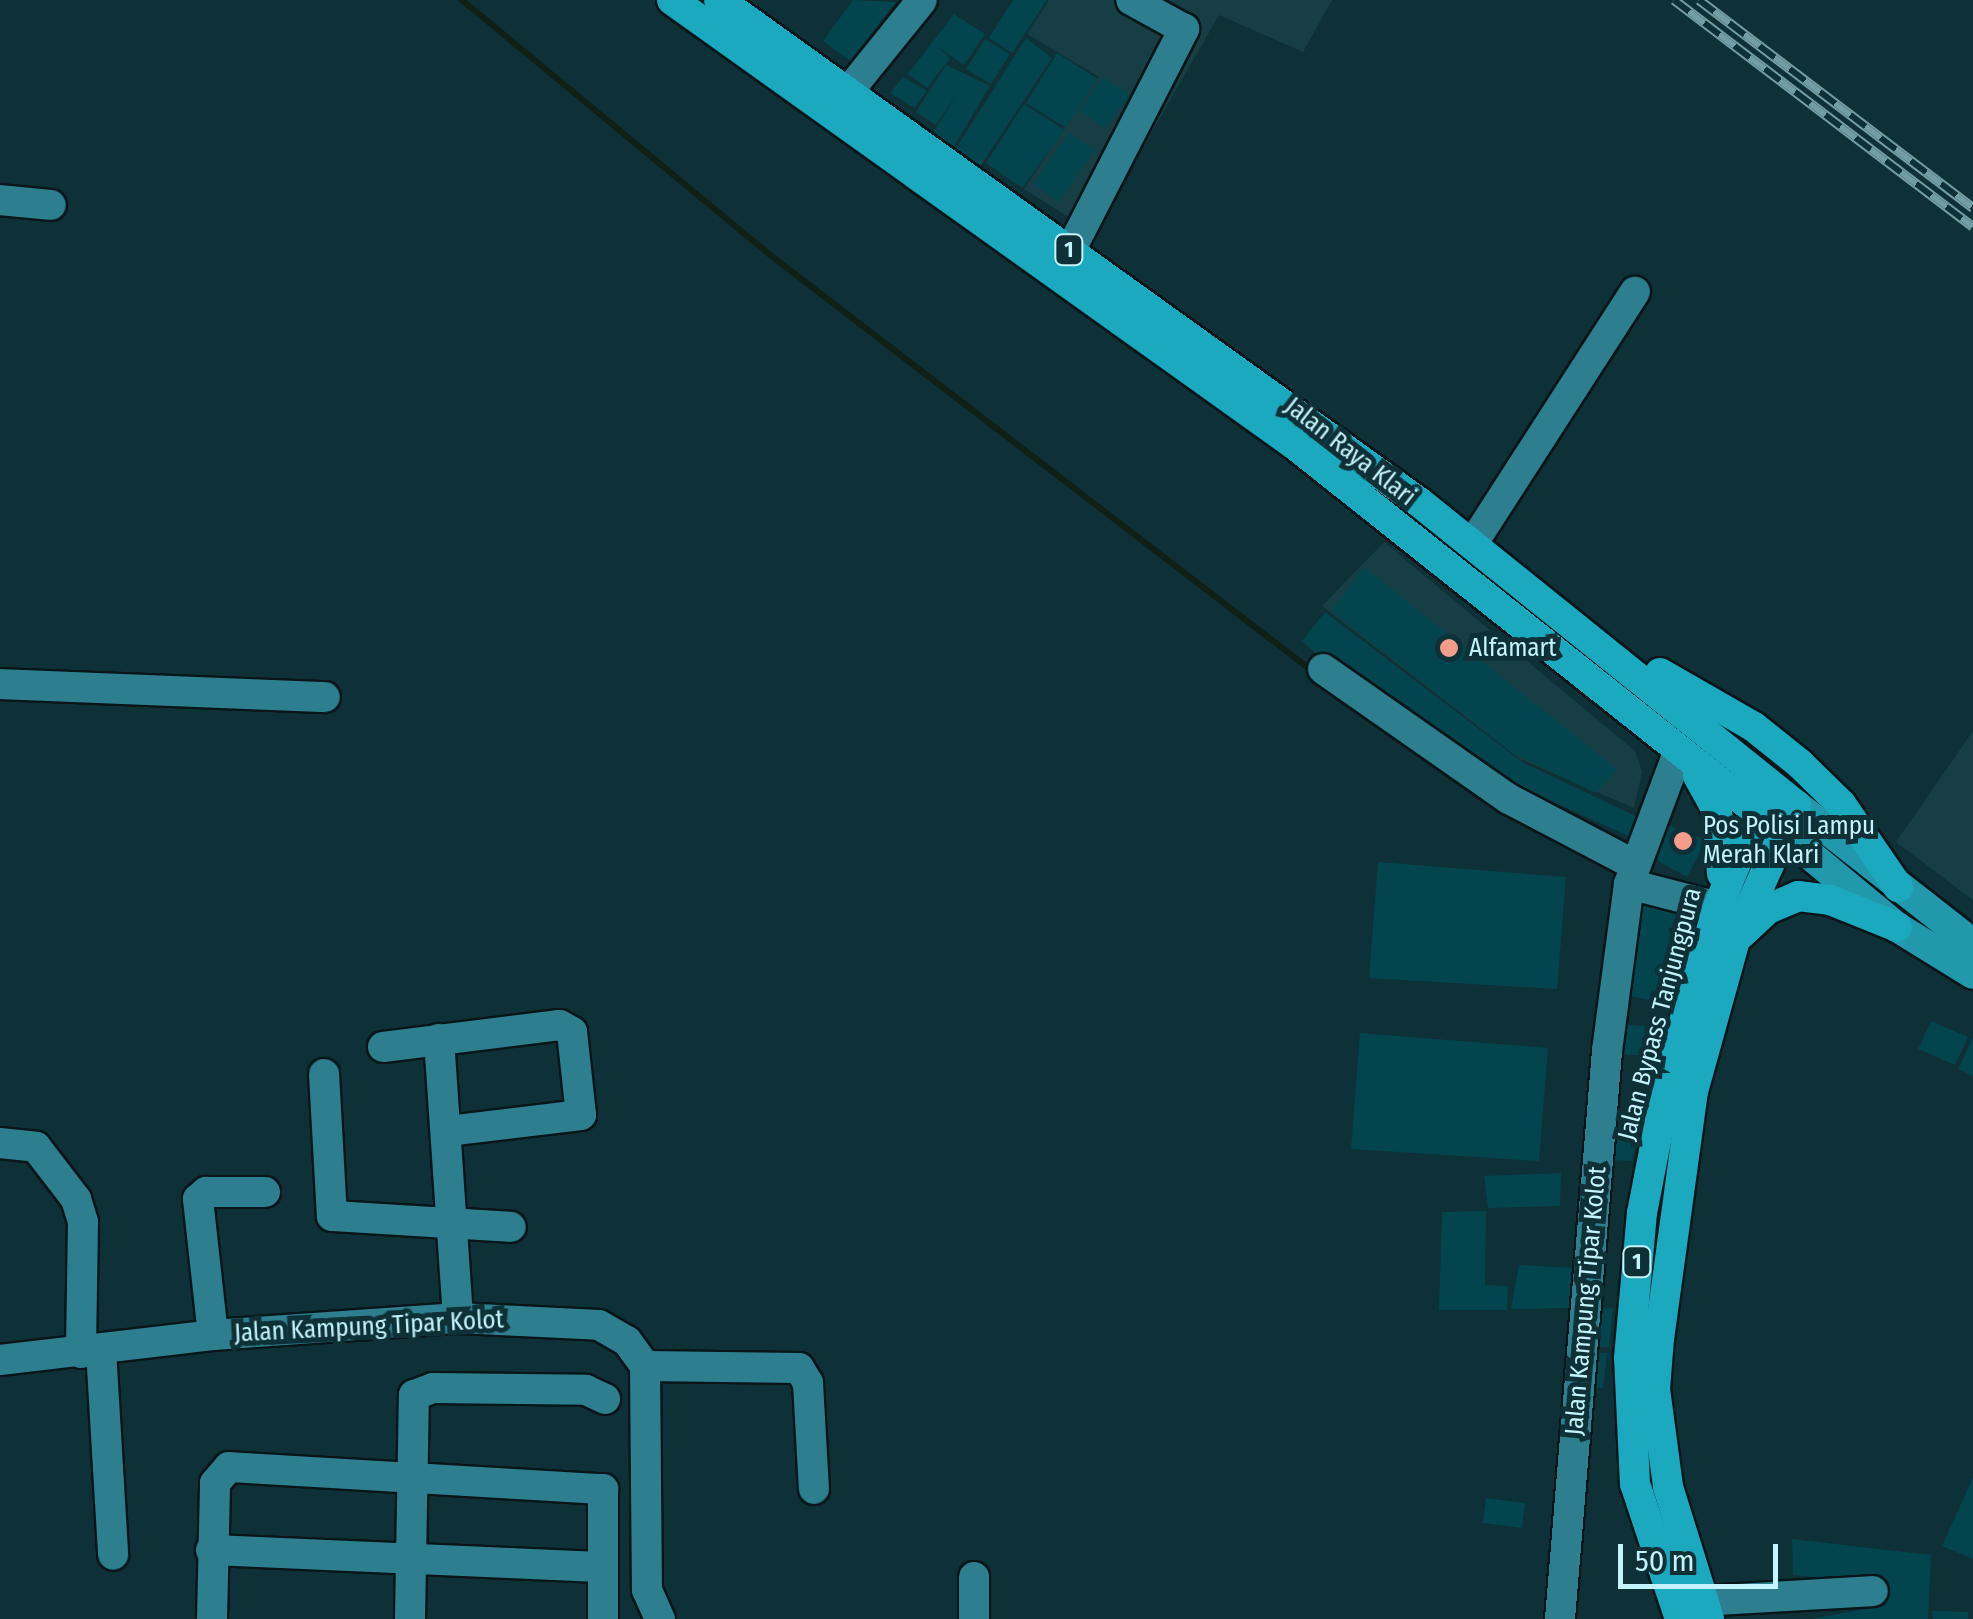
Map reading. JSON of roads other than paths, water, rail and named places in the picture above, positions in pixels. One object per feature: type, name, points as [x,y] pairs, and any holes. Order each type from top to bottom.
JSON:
[{"type":"highway","name":"Jalan Raya Klari","points":[[672,0],[1296,446],[1754,812],[1788,818]]},
{"type":"highway","name":"Jalan Raya Klari","points":[[719,0],[1472,543],[1580,626],[1770,784],[1788,818]]},
{"type":"highway","points":[[1580,626],[1754,727],[1800,763],[1841,804],[1898,887]]},
{"type":"highway","points":[[1686,759],[1716,810],[1724,850],[1718,907]]},
{"type":"highway","name":"Jalan Bypass Tanjungpura","points":[[1697,1613],[1636,1484],[1628,1358],[1654,1138],[1718,907],[1754,812],[1770,784]]},
{"type":"highway","name":"Jalan Bypass Tanjungpura","points":[[1697,1613],[1668,1487],[1656,1389],[1693,1091],[1735,940],[1788,818]]},
{"type":"highway","points":[[1735,940],[1768,908],[1798,896],[1830,900],[1897,927]]},
{"type":"main road","name":"Jalan Raya Klari","points":[[1788,818],[1898,887],[1973,944]]},
{"type":"main road","name":"Jalan Raya Klari","points":[[1788,818],[1897,927],[1973,974]]},
{"type":"street","points":[[847,93],[922,0]]},
{"type":"street","points":[[1070,250],[1184,29],[1131,0]]},
{"type":"street","points":[[0,200],[52,205]]},
{"type":"street","points":[[1472,543],[1635,292]]},
{"type":"street","points":[[1323,669],[1509,799],[1631,874],[1718,907]]},
{"type":"street","points":[[0,684],[325,697]]},
{"type":"street","name":"Jalan Kampung Tipar Kolot","points":[[1560,1619],[1607,1051],[1631,874],[1686,759]]},
{"type":"street","points":[[384,1047],[567,1028],[584,1108],[574,1120],[449,1131]]},
{"type":"street","points":[[439,1039],[449,1131],[458,1318]]},
{"type":"street","points":[[324,1074],[332,1216],[454,1226],[511,1226]]},
{"type":"street","points":[[0,1144],[36,1148],[76,1199],[83,1222],[91,1351],[112,1556]]},
{"type":"street","points":[[213,1335],[198,1198],[206,1192],[265,1192]]},
{"type":"street","name":"Jalan Kampung Tipar Kolot","points":[[0,1360],[213,1335],[458,1318],[599,1325],[627,1341],[645,1366]]},
{"type":"street","points":[[659,1619],[646,1590],[645,1366],[799,1368],[808,1383],[814,1489]]},
{"type":"street","points":[[410,1619],[414,1395],[424,1389],[586,1390],[605,1399]]},
{"type":"street","points":[[212,1619],[215,1482],[229,1467],[604,1489],[603,1619]]},
{"type":"street","points":[[211,1550],[602,1567]]},
{"type":"street","points":[[974,1577],[974,1619]]},
{"type":"street","points":[[1697,1613],[1873,1591]]},
{"type":"waterway","points":[[462,0],[769,254],[1311,670]]},
{"type":"railway","points":[[1674,0],[1973,227]]},
{"type":"railway","points":[[1699,0],[1973,208]]},
{"type":"place","name":"Alfamart","points":[[1449,648]]},
{"type":"place","name":"Pos Polisi Lampu Merah Klari","points":[[1683,841]]}]
